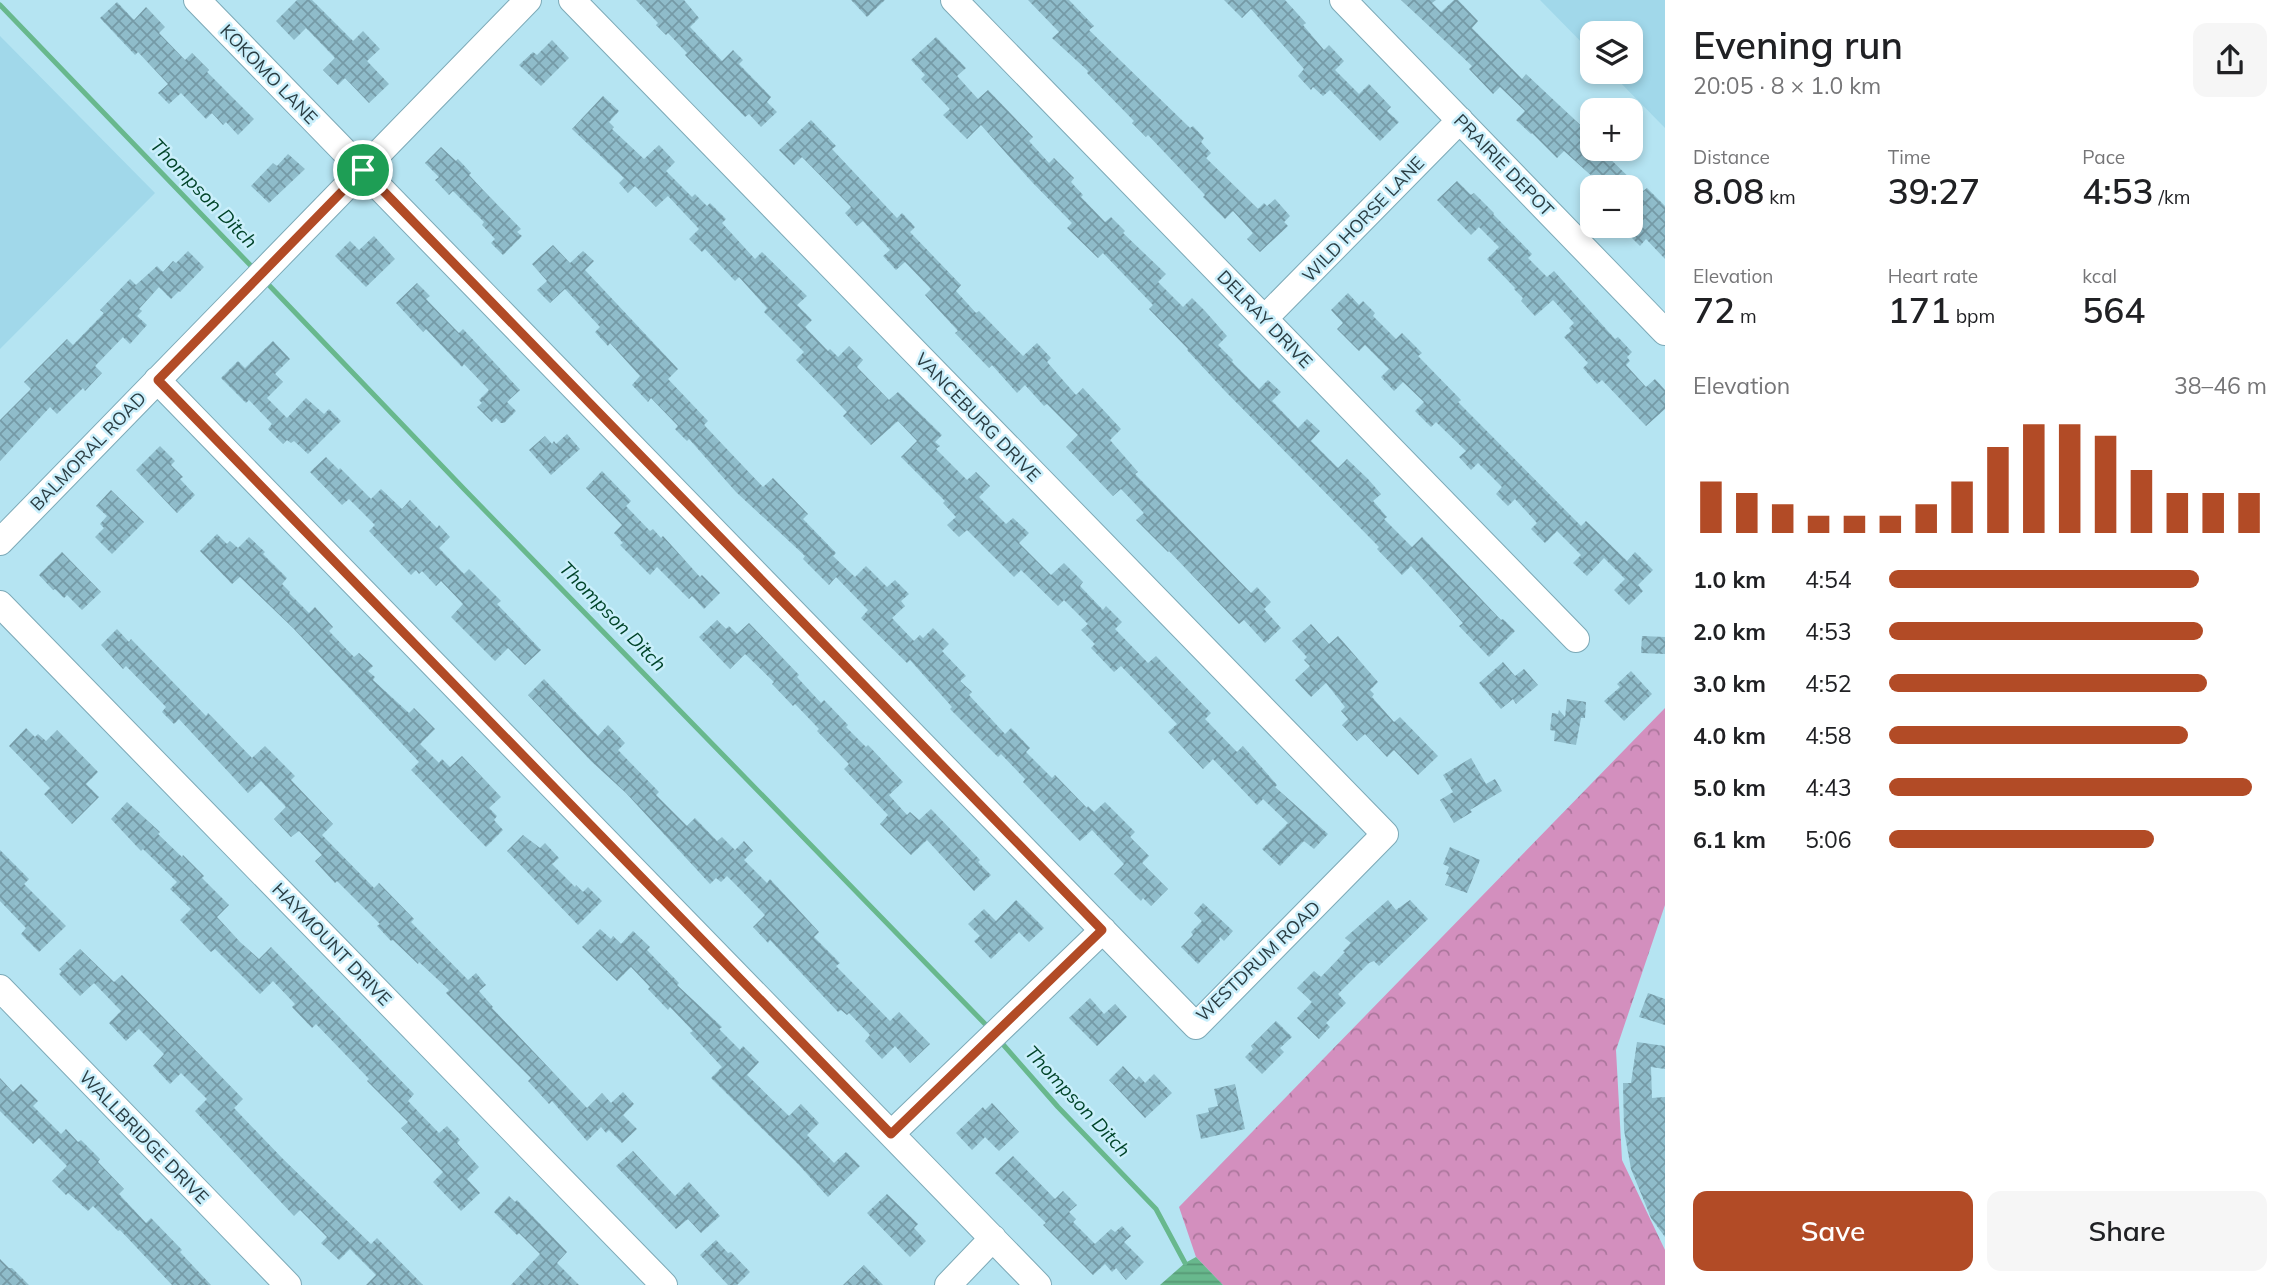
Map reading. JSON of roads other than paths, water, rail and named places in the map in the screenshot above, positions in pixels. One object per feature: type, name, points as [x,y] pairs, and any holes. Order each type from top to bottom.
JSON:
[{"type":"street","name":"KOKOMO LANE","points":[[197,0],[1102,930]]},
{"type":"street","name":"BALMORAL ROAD","points":[[0,542],[528,0]]},
{"type":"street","name":"VANCEBURG DRIVE","points":[[572,0],[1385,834]]},
{"type":"street","name":"DELRAY DRIVE","points":[[954,0],[1576,639]]},
{"type":"street","name":"PRAIRIE DEPOT","points":[[1343,0],[1665,331]]},
{"type":"street","name":"WILD HORSE LANE","points":[[1265,318],[1460,120]]},
{"type":"street","points":[[158,380],[1038,1285]]},
{"type":"street","name":"HAYMOUNT DRIVE","points":[[0,604],[664,1285]]},
{"type":"street","name":"WESTDRUM ROAD","points":[[1102,930],[1196,1027],[1385,834]]},
{"type":"street","points":[[891,1134],[1102,930]]},
{"type":"street","name":"WALLBRIDGE DRIVE","points":[[0,988],[288,1285]]},
{"type":"street","points":[[948,1285],[993,1238]]},
{"type":"waterway","name":"Thompson Ditch","points":[[0,5],[254,269]]},
{"type":"waterway","name":"Thompson Ditch","points":[[265,281],[989,1028]]},
{"type":"waterway","name":"Thompson Ditch","points":[[1000,1041],[1058,1107],[1156,1209],[1185,1263]]}]
